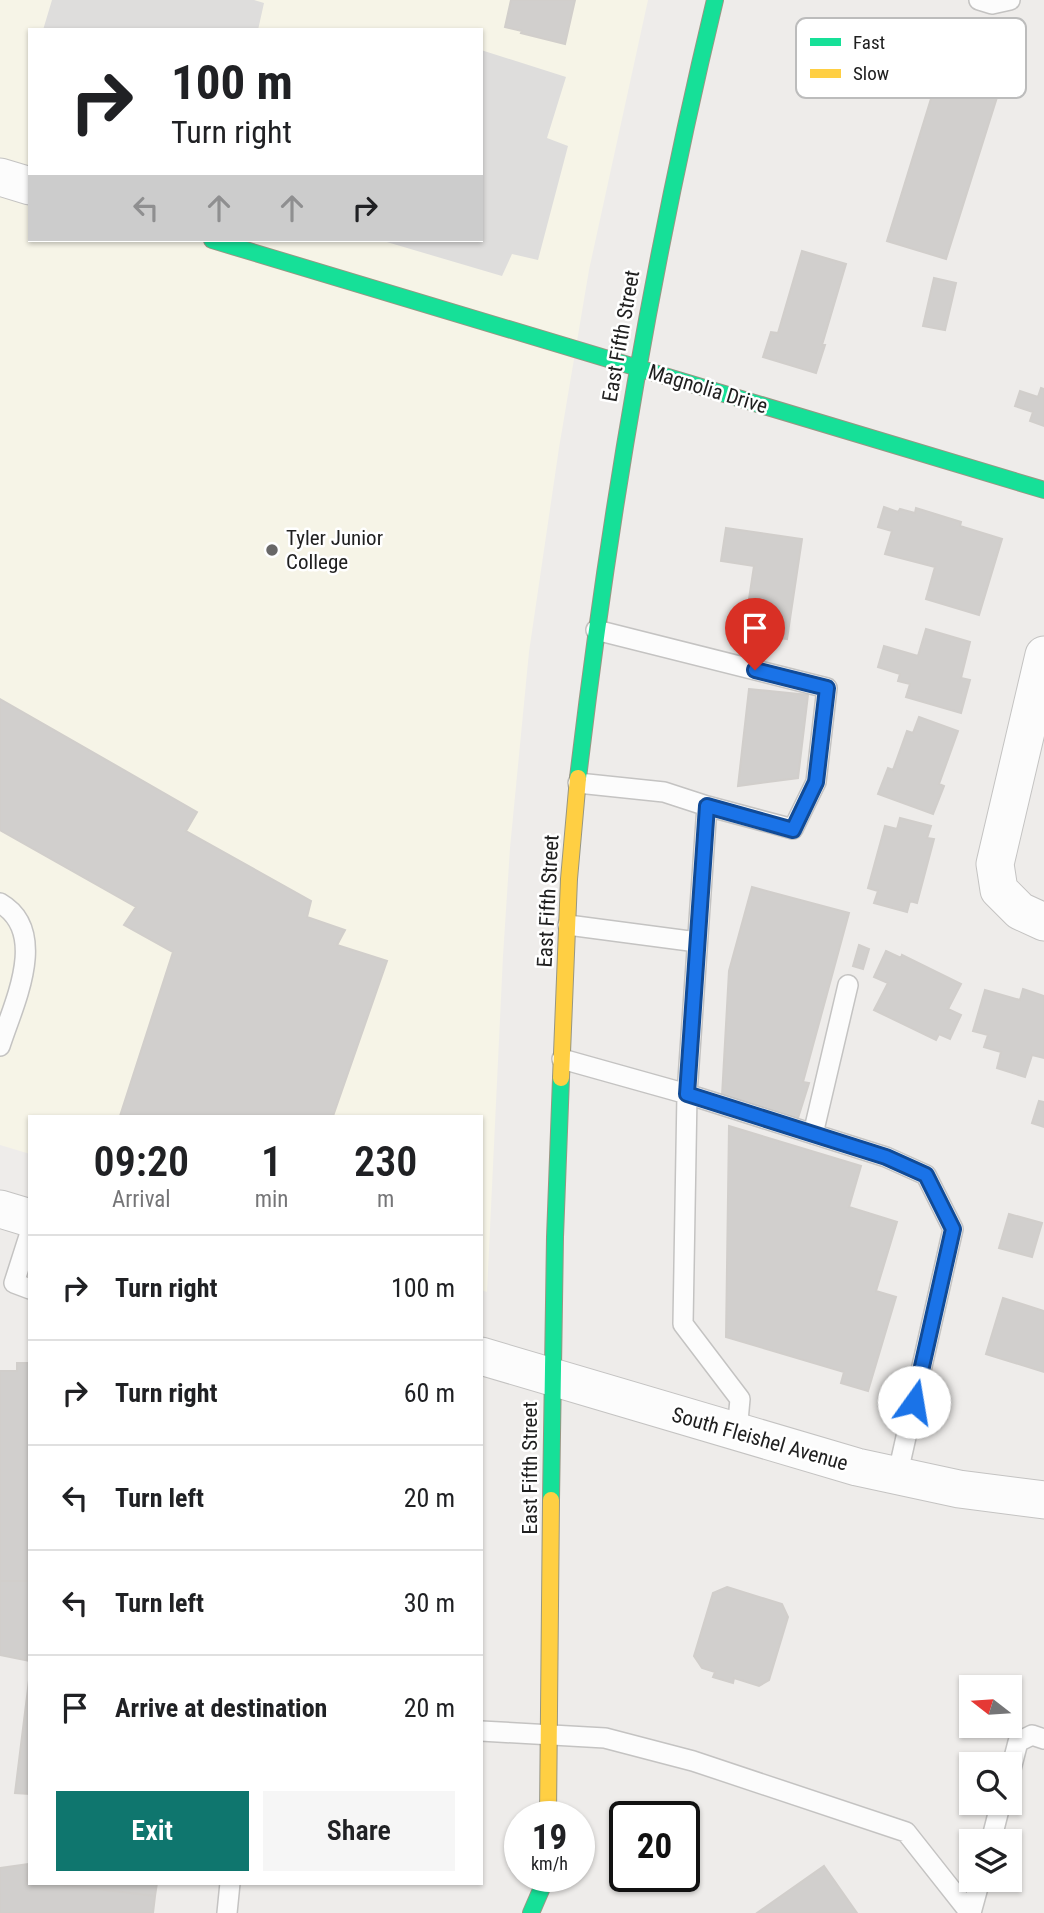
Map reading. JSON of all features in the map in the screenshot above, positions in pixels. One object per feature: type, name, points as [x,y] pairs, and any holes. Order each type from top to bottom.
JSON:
[{"type":"main road","name":"East Fifth Street","points":[[548,1801],[552,1377],[573,824],[596,630],[636,368],[659,240],[715,0]]},
{"type":"main road","name":"Magnolia Drive","points":[[219,242],[1044,490]]},
{"type":"main road","points":[[531,1913],[540,1892]]},
{"type":"main road","points":[[547,1892],[547,1913]]},
{"type":"street","points":[[0,177],[28,185]]},
{"type":"street","points":[[1044,655],[995,864],[999,890],[1020,911],[1044,922]]},
{"type":"street","points":[[0,1209],[28,1217]]},
{"type":"street","name":"South Fleishel Avenue","points":[[483,1357],[897,1477],[972,1491],[1044,1500]]},
{"type":"lane","points":[[979,0],[992,4],[1010,0]]},
{"type":"lane","points":[[578,783],[664,792],[793,830],[816,782],[827,688],[596,630]]},
{"type":"lane","points":[[707,806],[687,1094],[683,1324],[740,1399],[737,1432]]},
{"type":"lane","points":[[0,903],[16,920],[24,935],[27,953],[0,1046]]},
{"type":"lane","points":[[568,925],[698,942]]},
{"type":"lane","points":[[813,1134],[848,985]]},
{"type":"lane","points":[[562,1059],[687,1094],[886,1157],[926,1175],[953,1229],[897,1477]]},
{"type":"lane","points":[[28,1239],[14,1283],[28,1288]]},
{"type":"lane","points":[[483,1731],[549,1737],[605,1738],[680,1758],[906,1832],[970,1913]]},
{"type":"lane","points":[[1015,1752],[1018,1742],[1032,1735],[1044,1739]]},
{"type":"lane","points":[[227,1913],[230,1885]]},
{"type":"lane","points":[[970,1913],[976,1892]]},
{"type":"shaded area","name":"Tyler Junior College","points":[[0,0],[648,0],[589,270],[529,652],[510,848],[487,1292],[483,1291],[483,1115],[28,1115],[28,1153],[0,1145]]},
{"type":"shaded area","points":[[52,0],[254,0],[264,3],[258,28],[44,28]]},
{"type":"shaded area","points":[[483,51],[566,77],[547,138],[568,146],[538,260],[512,254],[502,276],[387,242],[483,242]]},
{"type":"building","points":[[511,0],[575,0],[565,44],[505,27]]},
{"type":"building","points":[[931,98],[997,98],[946,259],[887,241]]},
{"type":"building","points":[[802,251],[846,264],[816,373],[763,357],[771,332],[778,333]]},
{"type":"building","points":[[934,278],[956,283],[945,330],[923,326]]},
{"type":"building","points":[[1041,388],[1044,389],[1044,426],[1030,421],[1033,412],[1015,406],[1020,391],[1038,397]]},
{"type":"building","points":[[884,507],[898,512],[900,509],[915,513],[916,508],[1002,539],[979,615],[926,599],[935,567],[885,554],[892,531],[878,527]]},
{"type":"building","points":[[726,528],[802,539],[787,639],[744,632],[754,566],[721,561]]},
{"type":"building","points":[[926,629],[970,642],[961,678],[970,680],[961,713],[906,697],[910,684],[898,681],[900,674],[878,667],[884,646],[918,656]]},
{"type":"building","points":[[749,689],[808,695],[798,778],[738,786]]},
{"type":"building","points":[[0,699],[197,812],[186,831],[311,901],[307,917],[345,930],[337,945],[387,961],[333,1115],[120,1115],[173,952],[124,925],[136,907],[0,830]]},
{"type":"building","points":[[919,717],[958,731],[939,784],[944,786],[933,814],[878,794],[888,768],[893,770],[907,731],[913,733]]},
{"type":"building","points":[[900,818],[931,826],[927,838],[934,839],[917,903],[910,901],[907,912],[874,903],[878,891],[868,888],[885,826],[897,829]]},
{"type":"building","points":[[752,887],[849,913],[803,1082],[809,1083],[798,1118],[722,1096],[729,971]]},
{"type":"building","points":[[859,945],[869,949],[863,969],[853,966]]},
{"type":"building","points":[[886,951],[901,958],[902,955],[961,984],[948,1009],[961,1015],[950,1039],[939,1034],[936,1040],[874,1010],[888,983],[874,977]]},
{"type":"building","points":[[1023,989],[1044,996],[1044,1058],[1032,1055],[1025,1077],[997,1068],[1001,1052],[984,1047],[988,1035],[973,1031],[985,990],[1020,1000]]},
{"type":"building","points":[[1039,1101],[1044,1102],[1044,1127],[1032,1123]]},
{"type":"building","points":[[729,1126],[861,1166],[849,1207],[897,1222],[876,1291],[896,1297],[868,1391],[841,1383],[844,1372],[726,1337]]},
{"type":"building","points":[[1009,1214],[1042,1223],[1032,1257],[999,1248]]},
{"type":"building","points":[[1003,1298],[1044,1311],[1044,1372],[986,1354]]},
{"type":"building","points":[[17,1363],[28,1363],[28,1581],[0,1581],[0,1371],[17,1371]]},
{"type":"building","points":[[0,1581],[28,1581],[28,1661],[0,1655]]},
{"type":"building","points":[[727,1587],[782,1604],[788,1617],[769,1680],[759,1686],[734,1678],[733,1683],[713,1677],[715,1672],[702,1668],[694,1656],[713,1593]]},
{"type":"building","points":[[28,1688],[28,1794],[15,1793]]},
{"type":"building","points":[[28,1864],[28,1885],[64,1885],[155,1896],[153,1913],[0,1913],[0,1868]]},
{"type":"building","points":[[824,1866],[857,1913],[757,1913]]},
{"type":"building","points":[[64,1885],[157,1885],[155,1896]]},
{"type":"traffic: fast","points":[[578,778],[604,582],[635,387],[672,193],[715,0]]},
{"type":"traffic: fast","points":[[219,242],[1044,490]]},
{"type":"traffic: fast","points":[[551,1500],[555,1237],[561,1078]]},
{"type":"traffic: fast","points":[[531,1913],[540,1892]]},
{"type":"traffic: slow","points":[[561,1078],[569,879],[578,778]]},
{"type":"traffic: slow","points":[[548,1801],[551,1500]]},
{"type":"place","name":"Tyler Junior College","points":[[272,550]]},
{"type":"route","points":[[755,670],[827,688],[816,782],[793,830],[707,806],[687,1094],[886,1157],[926,1175],[953,1229],[914,1402]]}]
